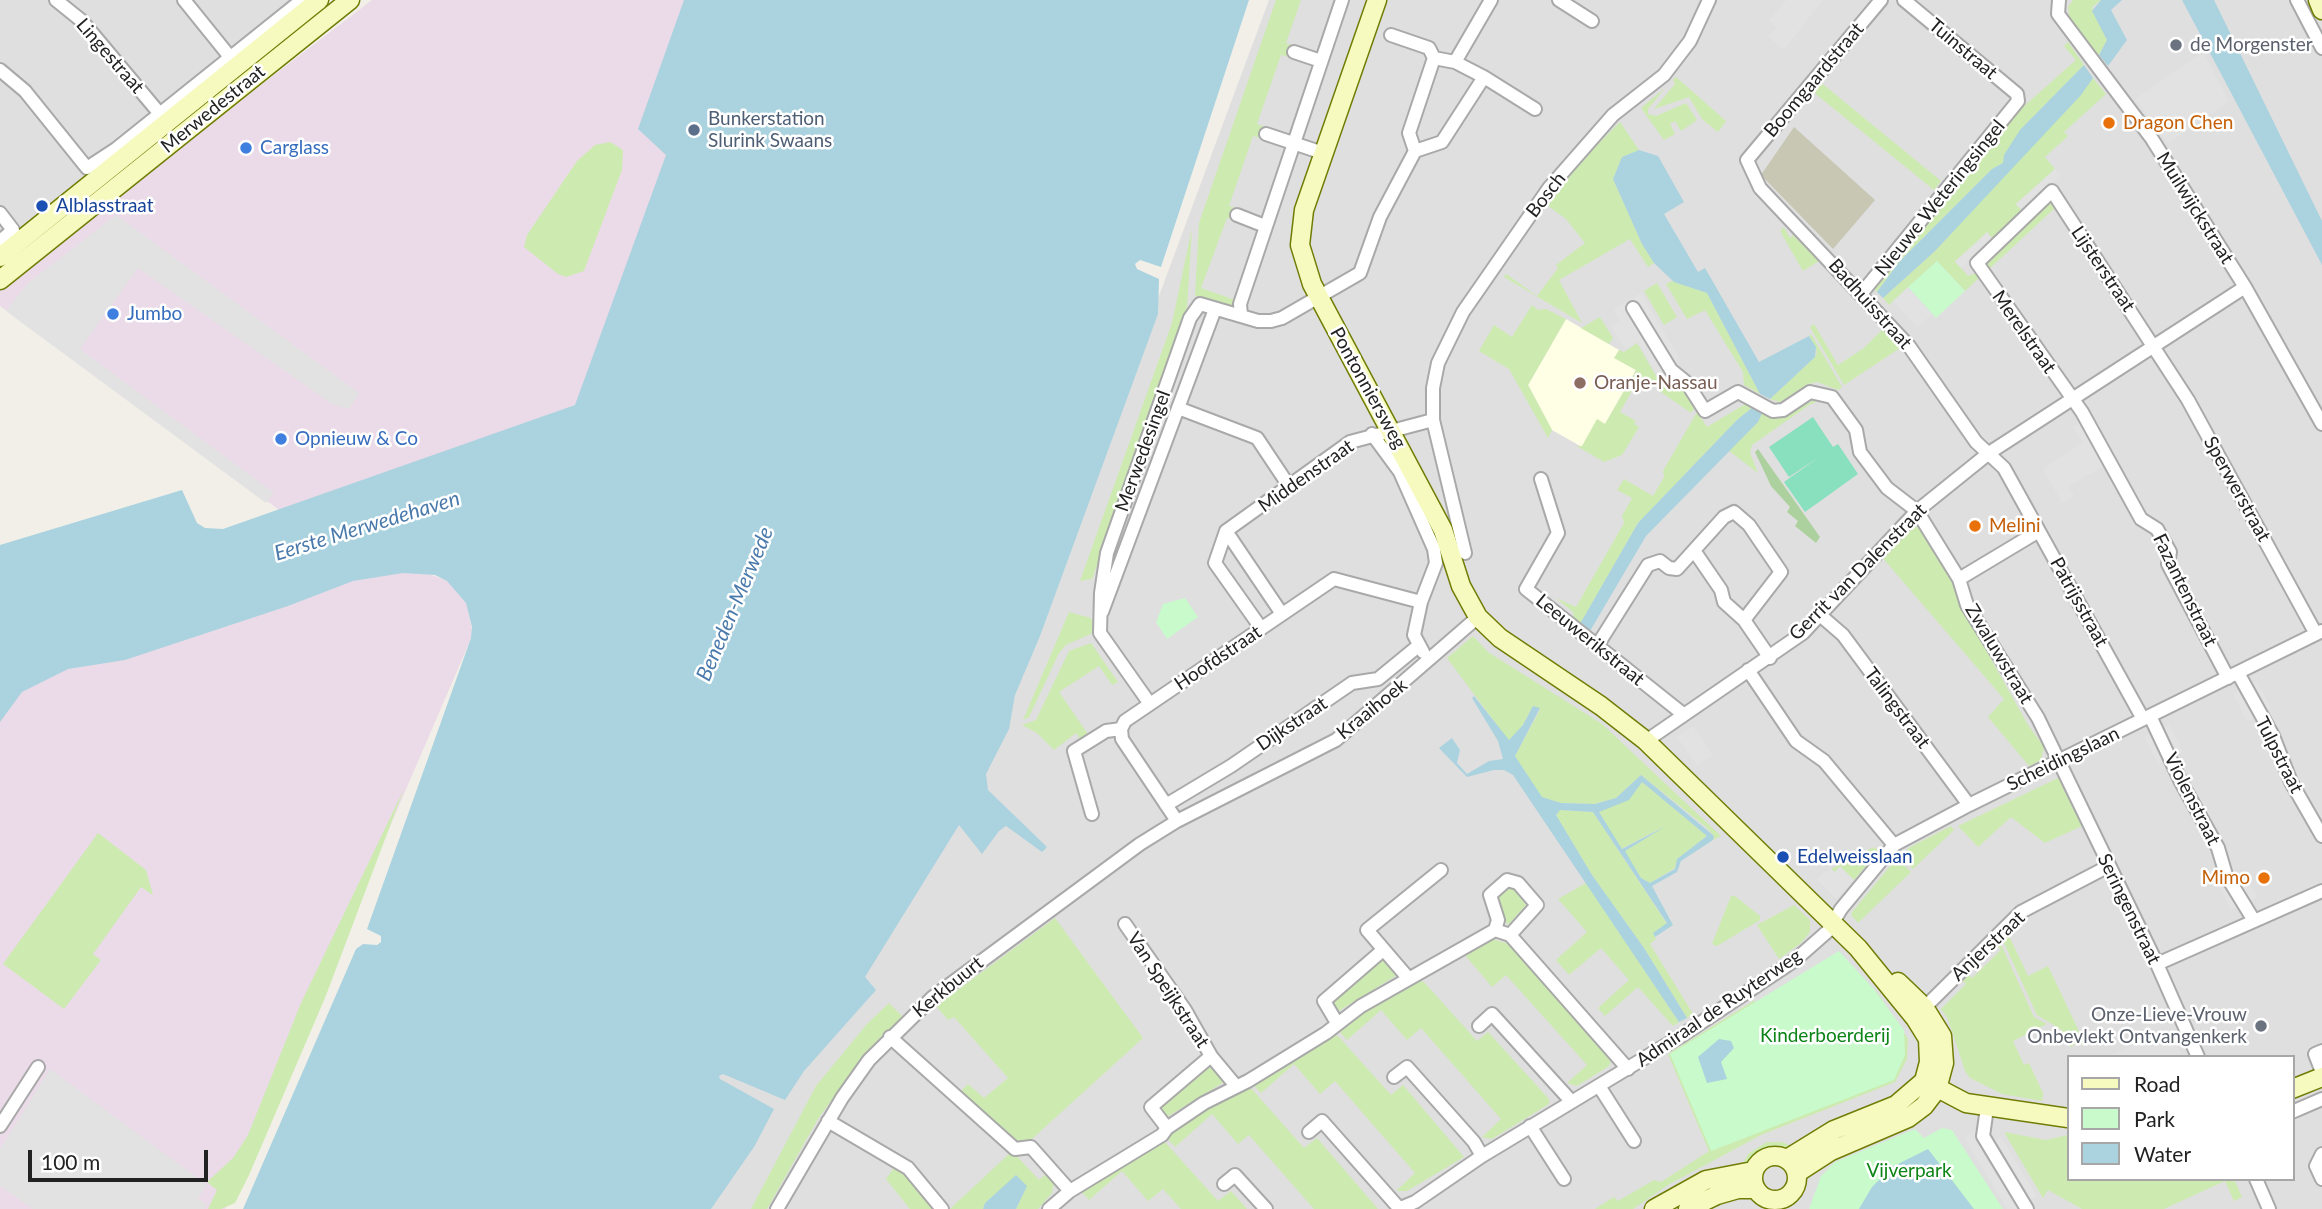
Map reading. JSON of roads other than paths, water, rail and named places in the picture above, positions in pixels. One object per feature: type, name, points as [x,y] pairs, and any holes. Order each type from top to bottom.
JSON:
[{"type":"street","name":"Lingestraat","points":[[56,0],[82,21],[160,114]]},
{"type":"street","points":[[184,0],[230,57]]},
{"type":"street","name":"Merwedestraat","points":[[0,280],[71,212],[111,168],[319,0]]},
{"type":"street","name":"Merwedestraat","points":[[0,257],[71,212],[350,0]]},
{"type":"street","points":[[1241,315],[1240,304],[1265,226],[1342,0]]},
{"type":"street","name":"Pontonniersweg","points":[[1377,0],[1304,210],[1300,245],[1306,271],[1319,297],[1443,530],[1461,586],[1478,617]]},
{"type":"street","points":[[1455,62],[1491,0]]},
{"type":"street","points":[[1559,0],[1592,21]]},
{"type":"street","name":"Bosch","points":[[1433,420],[1433,388],[1438,363],[1469,301],[1549,188],[1578,153],[1613,115],[1664,75],[1690,41],[1709,0]]},
{"type":"street","name":"Boomgaardstraat","points":[[1747,160],[1881,0]]},
{"type":"street","name":"Tuinstraat","points":[[1904,0],[2017,94],[2018,101]]},
{"type":"street","name":"Muilwijckstraat","points":[[2059,0],[2058,15],[2152,139],[2245,287],[2322,424]]},
{"type":"street","points":[[2297,0],[2322,48]]},
{"type":"street","points":[[2318,0],[2322,10]]},
{"type":"street","name":"Merwedestraat","points":[[0,70],[25,91],[87,168],[117,149],[300,1]]},
{"type":"street","points":[[293,21],[303,36]]},
{"type":"street","points":[[1391,35],[1429,48],[1434,58],[1409,133],[1415,151],[1442,142],[1484,76]]},
{"type":"street","points":[[1294,52],[1321,61]]},
{"type":"street","points":[[1434,58],[1455,62],[1484,76],[1535,109]]},
{"type":"street","name":"Nieuwe Weteringsingel","points":[[1861,294],[2018,101]]},
{"type":"street","points":[[1266,134],[1323,153]]},
{"type":"street","points":[[111,168],[117,149]]},
{"type":"street","name":"Merwedesingel","points":[[1150,704],[1100,633],[1099,618],[1107,552],[1190,318],[1200,304],[1258,321],[1271,321],[1319,297],[1360,272],[1380,217],[1415,151]]},
{"type":"street","name":"Badhuisstraat","points":[[1747,160],[1760,188],[1909,346],[1976,442],[1989,453]]},
{"type":"street","name":"Merelstraat","points":[[2052,191],[1977,263],[2072,401]]},
{"type":"street","name":"Lijsterstraat","points":[[2052,191],[2154,346]]},
{"type":"street","points":[[0,213],[13,230],[0,242]]},
{"type":"street","points":[[1237,215],[1265,226]]},
{"type":"street","name":"Gerrit van Dalenstraat","points":[[1646,741],[1803,633],[1917,510],[1989,453],[2245,287]]},
{"type":"street","points":[[1633,308],[1671,370],[1687,383],[1705,411],[1738,392],[1760,405],[1783,410],[1810,392],[1832,397],[1856,430],[1860,452],[1886,488],[1917,510]]},
{"type":"street","name":"Merwedesingel","points":[[1099,618],[1109,598],[1215,309]]},
{"type":"street","name":"Sperwerstraat","points":[[2154,346],[2319,633]]},
{"type":"street","name":"Fazantenstraat","points":[[2072,401],[2105,452],[2141,519],[2157,529],[2170,552],[2168,564],[2233,675]]},
{"type":"street","points":[[1178,408],[1256,438],[1289,486]]},
{"type":"street","points":[[1433,420],[1465,553]]},
{"type":"street","name":"Middenstraat","points":[[1226,531],[1349,442],[1390,429],[1433,420]]},
{"type":"street","points":[[1372,434],[1400,472],[1434,549],[1436,563],[1421,602],[1414,635],[1417,647],[1431,660]]},
{"type":"street","name":"Patrijsstraat","points":[[1989,453],[2004,468],[2146,718]]},
{"type":"street","name":"Leeuwerikstraat","points":[[1541,479],[1558,533],[1526,589],[1683,714]]},
{"type":"street","name":"Zwaluwstraat","points":[[1917,510],[1959,579],[1967,606],[2035,713],[2059,761]]},
{"type":"street","points":[[1597,646],[1648,565],[1660,561],[1669,568],[1677,569],[1724,517],[1734,512],[1749,525],[1781,572],[1744,620]]},
{"type":"street","points":[[1226,531],[1282,614]]},
{"type":"street","points":[[1226,531],[1216,564],[1261,628]]},
{"type":"street","points":[[1959,579],[2039,531]]},
{"type":"street","points":[[1695,552],[1721,590],[1724,602],[1744,620],[1769,658]]},
{"type":"street","name":"Hoofdstraat","points":[[1121,729],[1125,721],[1334,579],[1421,602]]},
{"type":"street","name":"Talingstraat","points":[[1820,615],[1843,635],[1969,805]]},
{"type":"street","points":[[1478,617],[1500,638],[1601,706],[1646,741],[1833,922],[1942,1037],[1944,1063],[1931,1085],[1924,1106],[1908,1118],[1792,1166],[1768,1157],[1753,1171],[1706,1180],[1654,1209]]},
{"type":"street","name":"Kraaihoek","points":[[1177,821],[1336,740],[1478,617]]},
{"type":"street","name":"Scheidingslaan","points":[[1833,922],[1894,845],[1969,805],[2319,633]]},
{"type":"street","name":"Dijkstraat","points":[[1166,805],[1231,766],[1352,683],[1378,679],[1417,647]]},
{"type":"street","points":[[1748,670],[1796,741],[1824,761],[1894,845]]},
{"type":"street","name":"Tulpstraat","points":[[2233,675],[2273,736],[2291,782],[2322,836]]},
{"type":"street","name":"Violenstraat","points":[[2146,718],[2218,848],[2226,875],[2253,919]]},
{"type":"street","points":[[1092,814],[1074,751],[1106,731],[1121,729],[1122,739],[1177,821]]},
{"type":"street","name":"Seringenstraat","points":[[2059,761],[2107,867],[2157,964],[2197,1055]]},
{"type":"street","name":"Kerkbuurt","points":[[777,1209],[828,1121],[869,1060],[890,1037],[933,997],[973,966],[1140,844],[1177,821]]},
{"type":"street","name":"Anjerstraat","points":[[1920,1012],[2021,912],[2107,867]]},
{"type":"street","points":[[1409,979],[1367,930],[1441,870]]},
{"type":"street","points":[[1049,1209],[1070,1191],[1162,1135],[1167,1128],[1326,1033],[1337,1023],[1409,979],[1495,930],[1498,920],[1490,895],[1507,880],[1518,883],[1537,905],[1510,935]]},
{"type":"street","points":[[2157,964],[2253,919],[2322,891]]},
{"type":"street","name":"Admiraal de Ruyterweg","points":[[1398,1209],[1571,1101],[1628,1069],[1795,960],[1828,931],[1833,922]]},
{"type":"street","name":"Van Speijkstraat","points":[[1125,924],[1185,1010],[1211,1056],[1236,1086]]},
{"type":"street","points":[[1495,930],[1510,935],[1628,1069]]},
{"type":"street","points":[[1337,1023],[1324,1001],[1383,950]]},
{"type":"street","points":[[1479,1026],[1492,1014],[1571,1101]]},
{"type":"street","points":[[890,1037],[1015,1149],[1031,1147],[1070,1191]]},
{"type":"street","points":[[2294,1088],[2322,1074],[2315,1054],[2322,1052]]},
{"type":"street","points":[[1167,1128],[1151,1107],[1211,1056]]},
{"type":"street","points":[[0,1126],[38,1067]]},
{"type":"street","points":[[1394,1077],[1407,1067],[1474,1142],[1482,1156]]},
{"type":"street","points":[[1931,1085],[1951,1098],[1987,1108],[2066,1118]]},
{"type":"street","points":[[1599,1086],[1634,1141]]},
{"type":"street","points":[[2294,1111],[2322,1099]]},
{"type":"street","points":[[1987,1108],[1983,1136],[2026,1209]]},
{"type":"street","points":[[2042,1116],[2066,1124]]},
{"type":"street","points":[[828,1121],[908,1168],[942,1209]]},
{"type":"street","points":[[1308,1132],[1322,1121],[1398,1209]]},
{"type":"street","points":[[1531,1126],[1564,1179]]},
{"type":"street","points":[[2322,1154],[2316,1166],[2322,1179]]},
{"type":"street","points":[[1753,1171],[1755,1189],[1764,1198],[1785,1203],[1792,1166]]},
{"type":"street","points":[[1224,1184],[1235,1175],[1266,1209]]},
{"type":"street","points":[[2257,1181],[2269,1209]]},
{"type":"street","points":[[1688,1209],[1717,1195],[1738,1189],[1755,1189]]},
{"type":"water","points":[[684,0],[1249,0],[1161,267],[1140,260],[1135,264],[1137,269],[1159,279],[1158,314],[1040,636],[1015,695],[1009,729],[986,774],[988,790],[1047,847],[1042,852],[1006,826],[982,854],[959,825],[865,977],[876,990],[804,1071],[785,1100],[723,1074],[719,1076],[774,1109],[754,1147],[711,1209],[243,1209],[356,949],[363,944],[377,945],[381,942],[381,936],[367,929],[471,638],[472,627],[466,603],[447,581],[435,575],[403,573],[353,581],[288,606],[125,660],[68,669],[22,692],[0,722],[0,545],[182,490],[197,523],[205,528],[223,529],[575,405],[666,155],[638,129]]},
{"type":"water","points":[[2101,0],[2122,0],[2111,10],[2127,40],[2108,66],[2099,55],[2107,40],[2092,11]]},
{"type":"water","points":[[2182,0],[2214,0],[2322,221],[2322,265]]},
{"type":"water","points":[[2084,65],[2093,78],[2081,95],[1935,251],[1883,298],[1877,292],[1900,261],[1992,169],[2003,163],[2004,155],[2020,130]]},
{"type":"water","points":[[1639,150],[1658,156],[1684,202],[1664,214],[1698,272],[1705,268],[1759,362],[1809,336],[1816,347],[1815,357],[1770,399],[1760,394],[1707,293],[1674,282],[1654,263],[1642,244],[1613,179],[1622,157]]},
{"type":"water","points":[[1753,407],[1762,413],[1758,422],[1646,536],[1590,631],[1580,624],[1638,523],[1737,420]]},
{"type":"water","points":[[1474,696],[1509,740],[1523,725],[1533,706],[1540,708],[1515,756],[1542,797],[1561,803],[1595,804],[1616,798],[1641,775],[1714,836],[1713,840],[1681,861],[1677,872],[1652,886],[1673,925],[1655,937],[1653,933],[1667,923],[1593,812],[1560,810],[1556,815],[1592,875],[1644,948],[1687,1018],[1679,1022],[1513,775],[1504,770],[1494,770],[1467,777],[1439,748],[1452,738],[1460,750],[1457,763],[1467,774],[1489,761],[1503,759],[1498,741],[1472,698]],"holes":[[[1642,782],[1707,836],[1677,859],[1675,869],[1650,883],[1641,878],[1625,851],[1666,826],[1622,849],[1599,812],[1629,800]]]},
{"type":"water","points":[[1719,1039],[1731,1041],[1734,1048],[1721,1062],[1727,1079],[1707,1083],[1698,1057]]},
{"type":"water","points":[[1928,1149],[1974,1209],[1859,1209],[1872,1187],[1892,1167]]},
{"type":"water","points":[[1016,1175],[1027,1186],[1016,1209],[983,1209],[985,1203]]},
{"type":"place","name":"de Morgenster","points":[[2176,45]]},
{"type":"place","name":"Dragon Chen","points":[[2109,123]]},
{"type":"place","name":"Bunkerstation Slurink Swaans","points":[[694,130]]},
{"type":"place","name":"Carglass","points":[[246,148]]},
{"type":"place","name":"Alblasstraat","points":[[42,206]]},
{"type":"place","name":"Jumbo","points":[[113,314]]},
{"type":"place","name":"Oranje-Nassau","points":[[1580,383]]},
{"type":"place","name":"Opnieuw & Co","points":[[281,439]]},
{"type":"place","name":"Melini","points":[[1975,526]]},
{"type":"place","name":"Edelweisslaan","points":[[1783,857]]},
{"type":"place","name":"Mimo","points":[[2264,878]]},
{"type":"place","name":"Onze-Lieve-Vrouw Onbevlekt Ontvangenkerk","points":[[2261,1026]]},
{"type":"water label","name":"Eerste Merwedehaven","points":[[367,526]]},
{"type":"water label","name":"Beneden-Merwede","points":[[735,604]]},
{"type":"park label","name":"Kinderboerderij","points":[[1825,1036]]},
{"type":"park label","name":"Vijverpark","points":[[1909,1171]]}]
